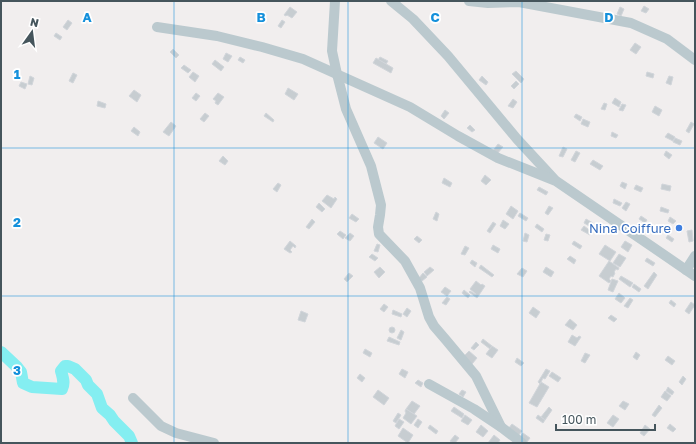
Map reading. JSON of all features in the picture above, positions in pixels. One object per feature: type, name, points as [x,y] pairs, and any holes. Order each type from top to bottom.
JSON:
[{"type":"street","points":[[335,1],[332,52],[346,109],[371,166],[381,205],[378,227],[379,234],[405,261],[420,288],[429,317],[434,326],[476,376],[502,427]]},
{"type":"street","points":[[391,1],[413,18],[448,56],[517,139],[556,181],[695,276]]},
{"type":"street","points":[[469,1],[488,3],[520,2],[631,23],[667,38],[695,60]]},
{"type":"street","points":[[157,27],[217,36],[303,59],[410,107],[498,158],[556,181]]},
{"type":"street","points":[[686,270],[695,256]]},
{"type":"street","points":[[429,384],[474,409],[502,427],[522,443]]},
{"type":"street","points":[[133,398],[161,426],[176,433],[214,443]]},
{"type":"building","points":[[644,6],[649,9],[646,13],[641,11]]},
{"type":"building","points":[[290,7],[297,12],[292,18],[284,15]]},
{"type":"building","points":[[620,7],[624,9],[621,16],[617,14]]},
{"type":"building","points":[[68,20],[72,23],[67,30],[63,27]]},
{"type":"building","points":[[282,20],[285,22],[281,28],[278,26]]},
{"type":"building","points":[[56,33],[62,37],[60,40],[54,36]]},
{"type":"building","points":[[635,43],[641,47],[636,54],[630,50]]},
{"type":"building","points":[[173,49],[179,55],[176,58],[170,52]]},
{"type":"building","points":[[226,53],[232,56],[228,62],[223,59]]},
{"type":"building","points":[[240,57],[245,60],[243,63],[238,60]]},
{"type":"building","points":[[380,57],[388,61],[386,64],[378,60]]},
{"type":"building","points":[[376,58],[393,68],[391,73],[373,63]]},
{"type":"building","points":[[215,60],[224,67],[221,71],[212,64]]},
{"type":"building","points":[[184,65],[191,70],[188,73],[181,68]]},
{"type":"building","points":[[516,71],[524,79],[521,83],[512,74]]},
{"type":"building","points":[[193,72],[199,76],[195,82],[189,77]]},
{"type":"building","points":[[647,72],[654,74],[653,78],[646,76]]},
{"type":"building","points":[[73,73],[77,75],[73,83],[69,81]]},
{"type":"building","points":[[30,76],[34,78],[32,85],[28,84]]},
{"type":"building","points":[[482,76],[488,82],[486,85],[479,80]]},
{"type":"building","points":[[669,76],[673,77],[671,85],[666,83]]},
{"type":"building","points":[[516,81],[519,84],[514,89],[511,86]]},
{"type":"building","points":[[21,82],[27,84],[25,89],[19,86]]},
{"type":"building","points":[[288,88],[298,94],[294,100],[285,94]]},
{"type":"building","points":[[134,90],[141,95],[137,102],[129,96]]},
{"type":"building","points":[[196,93],[200,96],[196,101],[192,98]]},
{"type":"building","points":[[218,93],[224,97],[218,105],[213,99]]},
{"type":"building","points":[[615,98],[621,102],[619,107],[612,103]]},
{"type":"building","points":[[513,99],[517,102],[513,108],[508,106]]},
{"type":"building","points":[[98,101],[106,104],[105,108],[97,106]]},
{"type":"building","points":[[604,103],[607,104],[605,110],[601,109]]},
{"type":"building","points":[[622,104],[626,105],[623,111],[619,110]]},
{"type":"building","points":[[655,106],[662,110],[659,116],[652,112]]},
{"type":"building","points":[[445,110],[449,113],[444,119],[441,116]]},
{"type":"building","points":[[205,113],[209,116],[204,122],[200,119]]},
{"type":"building","points":[[266,113],[274,120],[273,122],[264,116]]},
{"type":"building","points":[[576,114],[582,117],[580,121],[574,117]]},
{"type":"building","points":[[583,119],[590,122],[588,127],[581,124]]},
{"type":"building","points":[[171,122],[176,126],[169,136],[163,132]]},
{"type":"building","points":[[691,122],[694,124],[689,133],[686,131]]},
{"type":"building","points":[[470,125],[475,130],[472,132],[467,128]]},
{"type":"building","points":[[134,127],[140,132],[138,136],[131,131]]},
{"type":"building","points":[[612,132],[618,135],[616,138],[611,136]]},
{"type":"building","points":[[668,133],[675,137],[673,141],[665,137]]},
{"type":"building","points":[[378,137],[387,143],[383,149],[374,143]]},
{"type":"building","points":[[675,138],[682,141],[680,145],[673,142]]},
{"type":"building","points":[[498,144],[503,147],[496,155],[492,152]]},
{"type":"building","points":[[563,147],[567,149],[563,157],[559,156]]},
{"type":"building","points":[[576,151],[580,153],[575,162],[571,160]]},
{"type":"building","points":[[666,151],[672,155],[669,159],[664,155]]},
{"type":"building","points":[[223,156],[228,161],[225,165],[219,161]]},
{"type":"building","points":[[593,160],[603,166],[600,170],[590,164]]},
{"type":"building","points":[[485,175],[491,180],[486,185],[481,181]]},
{"type":"building","points":[[444,178],[452,183],[450,187],[442,183]]},
{"type":"building","points":[[622,182],[627,184],[625,189],[620,186]]},
{"type":"building","points":[[278,183],[281,185],[277,192],[273,189]]},
{"type":"building","points":[[662,184],[671,186],[670,191],[661,189]]},
{"type":"building","points":[[636,185],[643,188],[641,192],[634,189]]},
{"type":"building","points":[[539,187],[548,192],[546,195],[537,190]]},
{"type":"building","points":[[327,195],[337,199],[331,208],[322,201]]},
{"type":"building","points":[[614,199],[622,203],[620,206],[613,203]]},
{"type":"building","points":[[626,202],[630,204],[626,211],[622,208]]},
{"type":"building","points":[[319,203],[325,209],[322,212],[316,207]]},
{"type":"building","points":[[511,206],[518,211],[513,219],[506,214]]},
{"type":"building","points":[[549,206],[553,208],[548,215],[545,213]]},
{"type":"building","points":[[661,207],[669,210],[668,213],[660,211]]},
{"type":"building","points":[[436,212],[439,214],[437,221],[433,219]]},
{"type":"building","points":[[520,213],[528,218],[526,221],[518,216]]},
{"type":"building","points":[[352,214],[359,219],[356,222],[349,218]]},
{"type":"building","points":[[641,216],[647,220],[645,223],[639,219]]},
{"type":"building","points":[[670,217],[676,221],[673,224],[668,221]]},
{"type":"building","points":[[312,219],[315,222],[309,229],[306,227]]},
{"type":"building","points":[[586,219],[593,223],[591,227],[584,223]]},
{"type":"building","points":[[503,220],[509,224],[505,229],[500,226]]},
{"type":"building","points":[[493,222],[496,224],[490,233],[487,231]]},
{"type":"building","points":[[537,224],[544,229],[542,232],[535,227]]},
{"type":"building","points":[[584,226],[592,232],[590,235],[581,230]]},
{"type":"building","points":[[692,230],[693,241],[689,242],[687,231]]},
{"type":"building","points":[[340,231],[346,235],[343,239],[337,234]]},
{"type":"building","points":[[350,233],[354,236],[350,241],[345,238]]},
{"type":"building","points":[[525,233],[529,235],[527,242],[523,241]]},
{"type":"building","points":[[546,234],[550,235],[548,241],[544,240]]},
{"type":"building","points":[[668,235],[674,239],[672,242],[666,238]]},
{"type":"building","points":[[417,236],[422,240],[419,243],[414,239]]},
{"type":"building","points":[[290,241],[296,246],[295,248],[293,246],[290,250],[292,252],[290,253],[284,249]]},
{"type":"building","points":[[574,241],[582,246],[580,249],[572,244]]},
{"type":"building","points":[[625,241],[632,245],[628,252],[621,247]]},
{"type":"building","points":[[377,244],[380,245],[378,252],[374,251]]},
{"type":"building","points":[[493,245],[500,249],[498,253],[491,249]]},
{"type":"building","points":[[605,245],[616,252],[610,261],[599,254]]},
{"type":"building","points":[[465,246],[469,248],[465,255],[461,254]]},
{"type":"building","points":[[372,254],[378,258],[375,261],[369,257]]},
{"type":"building","points":[[619,254],[626,258],[620,267],[613,263]]},
{"type":"building","points":[[570,256],[576,260],[574,264],[567,259]]},
{"type":"building","points":[[647,258],[655,263],[653,266],[645,261]]},
{"type":"building","points":[[472,260],[477,263],[475,267],[470,263]]},
{"type":"building","points":[[609,261],[619,268],[614,272],[613,277],[611,276],[609,279],[611,281],[609,283],[599,276]]},
{"type":"building","points":[[481,265],[494,275],[492,277],[479,268]]},
{"type":"building","points":[[380,267],[385,272],[379,278],[374,272]]},
{"type":"building","points":[[430,267],[434,270],[427,276],[424,272]]},
{"type":"building","points":[[546,267],[554,272],[551,277],[543,272]]},
{"type":"building","points":[[522,268],[527,271],[523,277],[517,274]]},
{"type":"building","points":[[654,272],[657,275],[648,289],[644,286]]},
{"type":"building","points":[[349,273],[353,276],[347,282],[344,279]]},
{"type":"building","points":[[423,273],[427,277],[422,281],[419,278]]},
{"type":"building","points":[[621,276],[633,283],[630,287],[619,279]]},
{"type":"building","points":[[612,279],[618,281],[613,292],[608,290]]},
{"type":"building","points":[[476,281],[485,286],[477,298],[469,292],[470,291],[476,294],[470,289]]},
{"type":"building","points":[[634,284],[641,289],[639,292],[632,287]]},
{"type":"building","points":[[445,287],[451,291],[447,296],[441,292]]},
{"type":"building","points":[[464,290],[470,295],[468,298],[462,293]]},
{"type":"building","points":[[619,293],[625,298],[621,303],[615,299]]},
{"type":"building","points":[[447,297],[450,299],[446,305],[442,303]]},
{"type":"building","points":[[630,298],[633,300],[628,308],[624,306]]},
{"type":"building","points":[[671,300],[676,304],[674,307],[669,303]]},
{"type":"building","points":[[691,302],[695,305],[689,314],[685,311]]},
{"type":"building","points":[[384,304],[388,307],[384,312],[380,309]]},
{"type":"building","points":[[533,307],[540,312],[536,318],[529,313]]},
{"type":"building","points":[[407,308],[411,311],[407,317],[403,314]]},
{"type":"building","points":[[393,310],[402,314],[401,317],[392,314]]},
{"type":"building","points":[[301,311],[308,314],[305,322],[298,320]]},
{"type":"building","points":[[611,315],[617,319],[614,322],[608,318]]},
{"type":"building","points":[[570,319],[577,325],[573,330],[565,325]]},
{"type":"building","points":[[392,327],[395,330],[392,333],[389,330]]},
{"type":"building","points":[[401,330],[404,332],[401,340],[397,338]]},
{"type":"building","points":[[572,335],[577,338],[579,336],[581,337],[575,346],[568,342]]},
{"type":"building","points":[[389,337],[400,342],[399,345],[387,341]]},
{"type":"building","points":[[483,339],[492,346],[490,349],[481,342]]},
{"type":"building","points":[[476,342],[479,345],[474,350],[471,348]]},
{"type":"building","points":[[492,346],[498,350],[492,358],[486,354]]},
{"type":"building","points":[[365,349],[372,353],[370,357],[363,353]]},
{"type":"building","points":[[469,351],[477,358],[472,364],[463,357]]},
{"type":"building","points":[[636,352],[640,355],[637,360],[633,357]]},
{"type":"building","points":[[585,353],[590,355],[585,363],[581,361]]},
{"type":"building","points":[[668,356],[675,361],[672,365],[665,360]]},
{"type":"building","points":[[517,358],[524,363],[521,366],[515,362]]},
{"type":"building","points":[[402,369],[408,372],[405,378],[399,374]]},
{"type":"building","points":[[546,369],[550,371],[545,379],[543,378],[540,384],[538,382]]},
{"type":"building","points":[[552,372],[561,378],[558,382],[549,376]]},
{"type":"building","points":[[360,374],[365,378],[362,382],[357,378]]},
{"type":"building","points":[[683,376],[686,379],[682,385],[679,382]]},
{"type":"building","points":[[418,380],[423,383],[421,387],[415,383]]},
{"type":"building","points":[[541,382],[549,387],[537,407],[529,403]]},
{"type":"building","points":[[668,387],[674,392],[672,395],[666,391]]},
{"type":"building","points":[[378,390],[389,398],[384,405],[373,397]]},
{"type":"building","points":[[462,390],[466,392],[463,397],[459,394]]},
{"type":"building","points":[[665,391],[671,396],[667,401],[661,397]]},
{"type":"building","points":[[412,401],[420,406],[414,414],[406,409]]},
{"type":"building","points":[[623,401],[629,404],[625,410],[619,406]]},
{"type":"building","points":[[659,405],[662,408],[655,417],[652,415]]},
{"type":"building","points":[[454,407],[464,414],[462,418],[451,411]]},
{"type":"building","points":[[549,407],[552,410],[545,420],[541,417]]},
{"type":"building","points":[[406,409],[417,416],[411,424],[403,418],[406,413]]},
{"type":"building","points":[[398,413],[401,415],[396,423],[393,421]]},
{"type":"building","points":[[465,415],[472,420],[468,425],[461,421]]},
{"type":"building","points":[[538,415],[545,420],[543,423],[536,418]]},
{"type":"building","points":[[613,415],[619,419],[613,427],[607,423]]},
{"type":"building","points":[[399,419],[404,422],[399,429],[395,426]]},
{"type":"building","points":[[418,419],[422,422],[418,428],[414,425]]},
{"type":"building","points":[[512,424],[522,431],[518,436],[508,429]]},
{"type":"building","points":[[670,424],[676,429],[673,432],[667,428]]},
{"type":"building","points":[[430,425],[438,431],[436,434],[428,428]]},
{"type":"building","points":[[481,425],[488,431],[483,437],[476,432]]},
{"type":"building","points":[[645,425],[650,429],[644,436],[640,433]]},
{"type":"building","points":[[403,428],[413,435],[408,443],[398,436]]},
{"type":"building","points":[[523,433],[530,438],[527,442],[520,437]]},
{"type":"building","points":[[455,435],[459,438],[455,443],[453,443],[450,441]]},
{"type":"building","points":[[494,435],[500,440],[498,443],[488,443]]},
{"type":"waterway","points":[[1,352],[21,372],[23,383],[32,387],[62,389],[64,383],[61,371],[65,366],[75,369],[97,394],[102,408],[129,436],[132,443]]},
{"type":"place","name":"Nina Coiffure","points":[[679,228]]}]
